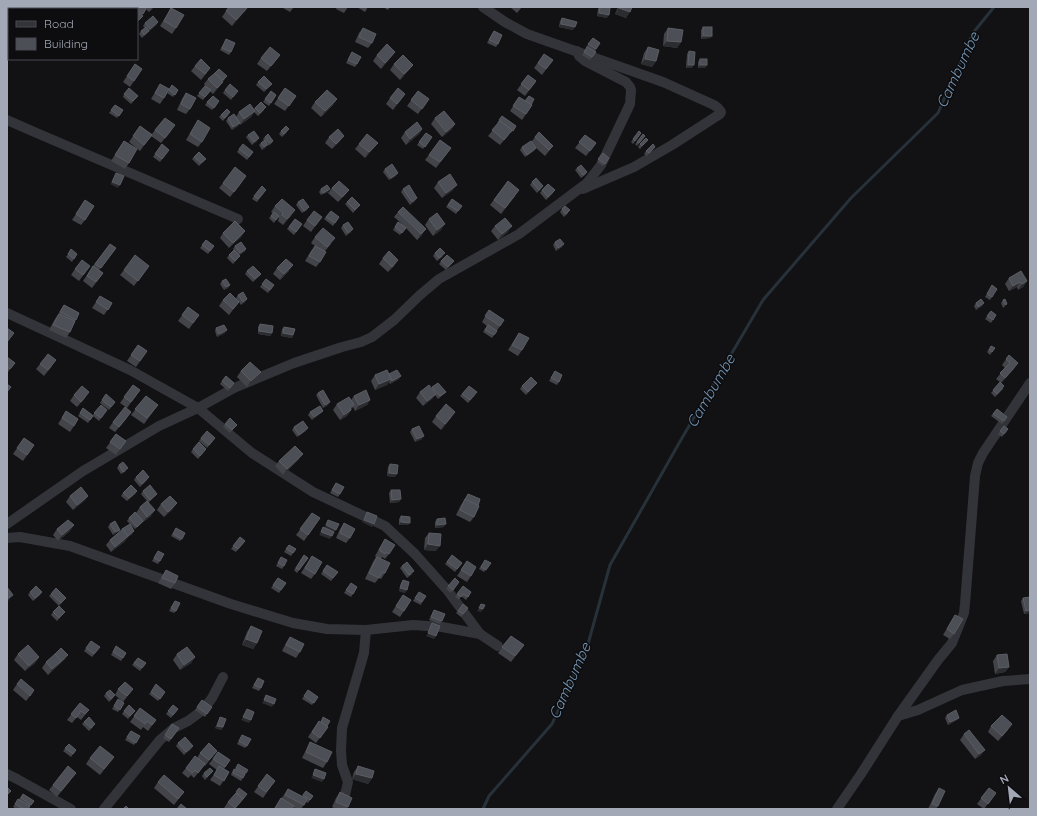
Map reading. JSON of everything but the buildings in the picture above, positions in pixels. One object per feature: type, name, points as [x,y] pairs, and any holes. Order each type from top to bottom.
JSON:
[{"type":"street","points":[[483,7],[526,34],[663,82],[714,105],[721,112],[672,145],[634,167],[576,192]]},
{"type":"street","points":[[7,524],[83,471],[160,426],[198,408],[234,388],[294,363],[372,337],[394,320],[439,279],[519,234],[587,184],[601,165],[630,104],[631,96],[630,87],[626,82],[585,61],[577,51]]},
{"type":"street","points":[[7,120],[238,219]]},
{"type":"street","points":[[7,314],[130,370],[198,408],[252,453],[313,492],[385,526],[415,554],[448,591],[480,634],[498,646]]},
{"type":"street","points":[[837,809],[898,716],[952,643],[960,623],[965,604],[975,476],[978,463],[983,453],[1030,383]]},
{"type":"street","points":[[7,538],[20,538],[70,546],[231,604],[294,623],[327,629],[366,630],[413,626],[442,627],[480,634]]},
{"type":"street","points":[[338,809],[345,794],[348,782],[342,765],[342,728],[364,653],[366,630]]},
{"type":"street","points":[[104,809],[160,740],[174,728],[203,710],[212,698],[223,677]]},
{"type":"street","points":[[898,716],[918,710],[962,690],[1003,681],[1030,679]]},
{"type":"street","points":[[7,774],[71,809]]},
{"type":"waterway","name":"Cambumbe","points":[[483,809],[489,796],[552,724],[588,644],[610,565],[763,300],[851,198],[938,113],[973,33],[994,7]]}]
